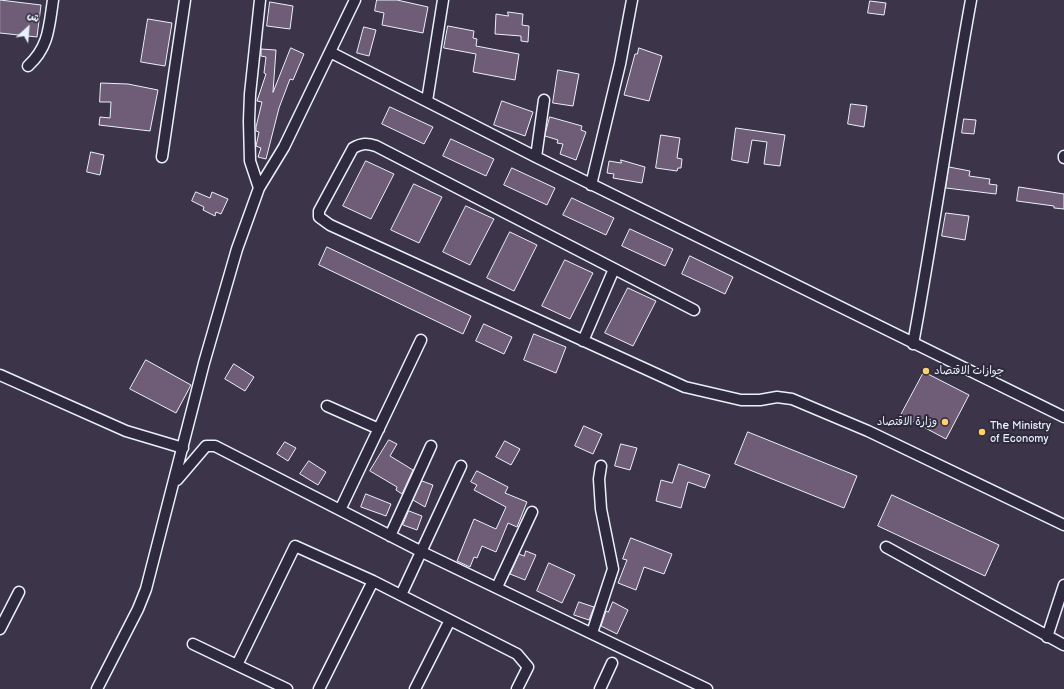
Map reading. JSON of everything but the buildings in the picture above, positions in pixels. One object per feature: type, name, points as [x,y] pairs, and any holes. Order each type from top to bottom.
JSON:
[{"type":"street","points":[[28,66],[38,57],[47,40],[53,0]]},
{"type":"street","points":[[162,157],[185,0]]},
{"type":"street","points":[[259,188],[250,161],[249,121],[250,94],[260,0]]},
{"type":"street","points":[[97,689],[138,609],[146,589],[175,482],[204,363],[237,249],[259,188],[284,147],[355,0]]},
{"type":"street","points":[[427,101],[443,0]]},
{"type":"street","points":[[591,185],[620,64],[632,0]]},
{"type":"street","points":[[913,344],[932,238],[956,80],[971,0]]},
{"type":"street","points":[[330,52],[591,185],[1064,417]]},
{"type":"street","points":[[536,157],[544,100]]},
{"type":"street","points":[[694,310],[376,146],[367,143],[360,144],[354,148],[319,211],[319,216],[330,225],[685,387],[741,400],[760,400],[777,397],[792,399],[868,431],[1064,525]]},
{"type":"street","points":[[583,341],[614,269]]},
{"type":"street","points":[[340,510],[421,340]]},
{"type":"street","points":[[0,375],[126,431],[183,448]]},
{"type":"street","points":[[327,406],[379,429]]},
{"type":"street","points":[[175,482],[206,446],[212,444],[422,552],[707,689]]},
{"type":"street","points":[[390,536],[431,446]]},
{"type":"street","points":[[401,595],[461,466]]},
{"type":"street","points":[[592,633],[614,569],[601,509],[599,479],[601,466]]},
{"type":"street","points":[[497,587],[532,512]]},
{"type":"street","points":[[237,665],[295,546],[373,581],[517,654],[528,667],[517,689]]},
{"type":"street","points":[[886,547],[1064,645]]},
{"type":"street","points":[[319,689],[373,581]]},
{"type":"street","points":[[1047,637],[1064,585]]},
{"type":"street","points":[[0,629],[19,592]]},
{"type":"street","points":[[415,689],[450,620]]},
{"type":"street","points":[[193,644],[287,689]]},
{"type":"street","points":[[600,689],[612,662]]},
{"type":"place","name":"جوازات الاقتصاد","points":[[926,371]]},
{"type":"place","name":"وزارة الاقتصاد","points":[[945,422]]},
{"type":"place","name":"The Ministry of Economy","points":[[982,432]]}]
